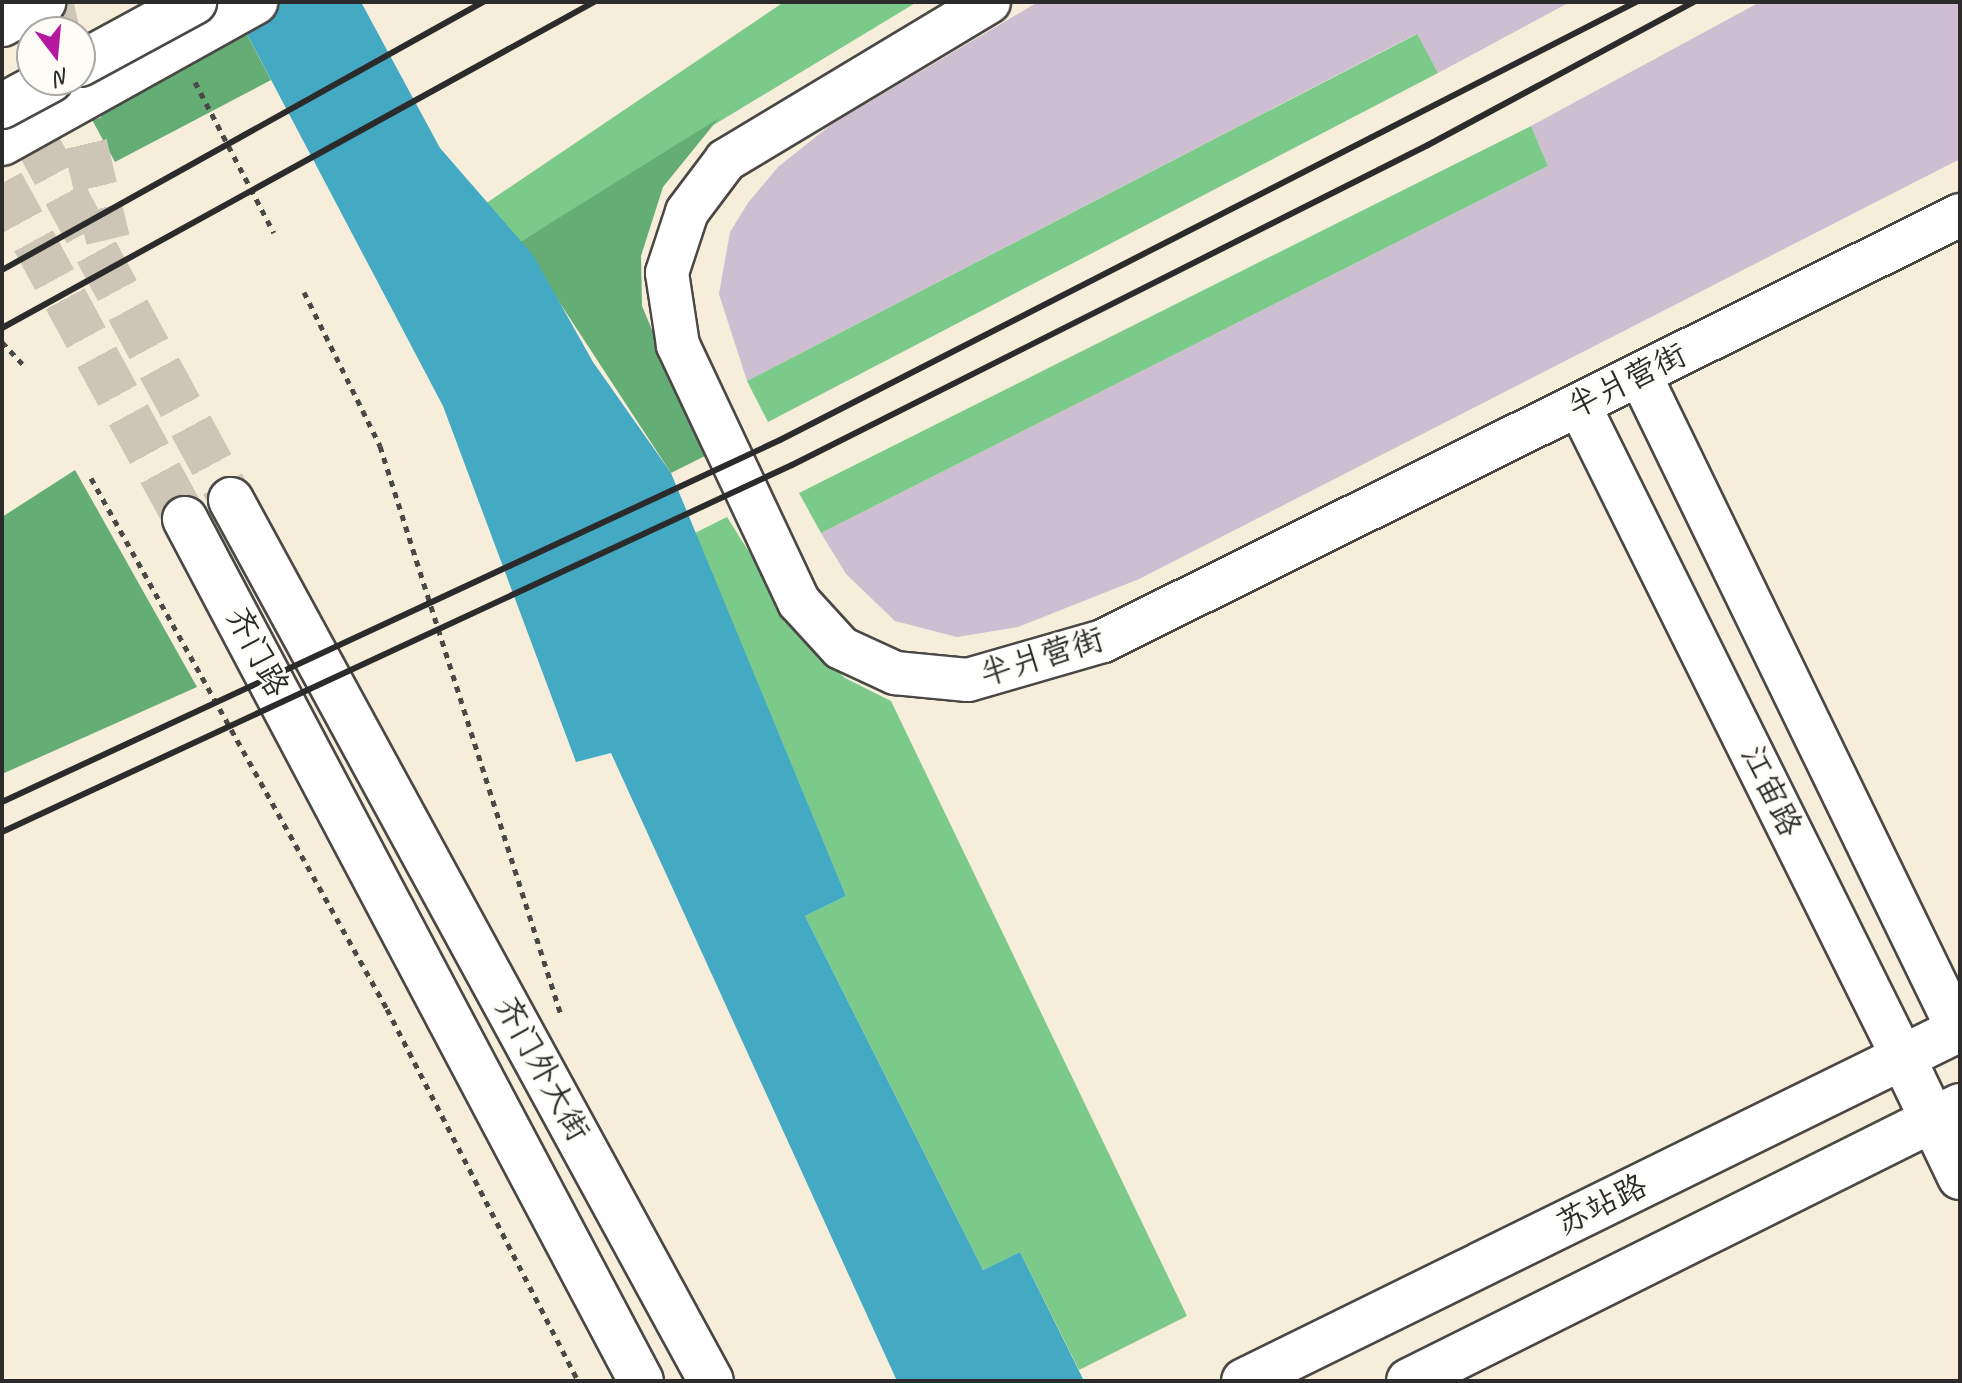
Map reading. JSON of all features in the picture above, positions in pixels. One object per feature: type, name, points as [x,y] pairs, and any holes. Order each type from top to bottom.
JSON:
[{"type":"main road","points":[[2,24],[43,2]]},
{"type":"main road","points":[[96,68],[206,12],[255,2]]},
{"type":"main road","points":[[2,106],[29,96]]},
{"type":"main road","points":[[2,143],[55,96]]},
{"type":"main road","name":"齐门路","points":[[231,500],[372,758]]},
{"type":"main road","name":"齐门路","points":[[185,519],[329,784]]},
{"type":"main road","name":"齐门外大街","points":[[372,758],[711,1381]]},
{"type":"main road","name":"齐门外大街","points":[[329,784],[641,1381]]},
{"type":"main road","name":"苏站路","points":[[1244,1381],[1959,1031]]},
{"type":"main road","name":"江宙路","points":[[1903,1058],[1946,1112],[1960,1177]]},
{"type":"main road","points":[[1409,1381],[1946,1112]]},
{"type":"street","name":"半爿营街","points":[[989,2],[746,143],[698,192],[670,263],[669,314],[691,376],[799,602],[841,648],[930,679],[968,680],[1070,655],[1960,215]]},
{"type":"street","name":"江宙路","points":[[1640,375],[1959,1031]]},
{"type":"street","name":"江宙路","points":[[1579,405],[1903,1058]]},
{"type":"path","points":[[188,69],[274,233]]},
{"type":"path","points":[[304,292],[380,446],[564,1025]]},
{"type":"path","points":[[2,342],[24,366]]},
{"type":"path","points":[[91,478],[387,1009],[578,1381]]},
{"type":"shaded area","points":[[1038,2],[1570,2],[1438,73],[1416,34],[747,381],[719,294],[730,232],[748,203],[778,167],[832,124]]},
{"type":"shaded area","points":[[1760,2],[1960,2],[1960,159],[1139,579],[1018,627],[957,637],[895,621],[846,574],[821,533],[1548,166],[1531,126]]},
{"type":"green space","points":[[784,2],[917,2],[520,242],[485,204]]},
{"type":"green space","points":[[241,23],[271,80],[115,162],[84,105]]},
{"type":"green space","points":[[1417,34],[1438,73],[768,422],[747,381]]},
{"type":"green space","points":[[719,118],[663,187],[641,256],[642,306],[705,456],[671,473],[520,242]]},
{"type":"green space","points":[[1531,126],[1548,166],[821,533],[799,493]]},
{"type":"green space","points":[[75,470],[197,687],[2,774],[2,517]]},
{"type":"green space","points":[[727,517],[805,641],[845,678],[891,701],[1187,1316],[1079,1370],[1020,1252],[983,1270],[805,916],[846,896],[695,533]]},
{"type":"water","points":[[230,2],[361,2],[440,148],[533,255],[593,362],[671,473],[846,896],[805,916],[983,1270],[1020,1252],[1084,1381],[897,1381],[611,753],[576,762],[443,406]]},
{"type":"tunnel","points":[[51,2],[54,16]]},
{"type":"tunnel","points":[[2,78],[231,500]]},
{"type":"tunnel","points":[[74,96],[108,240]]},
{"type":"tunnel","points":[[2,183],[185,519]]},
{"type":"railway","points":[[2,270],[483,2]]},
{"type":"railway","points":[[2,328],[594,2]]},
{"type":"railway","points":[[2,802],[780,440],[1636,2]]},
{"type":"railway","points":[[2,832],[792,465],[1428,145],[1694,2]]}]
